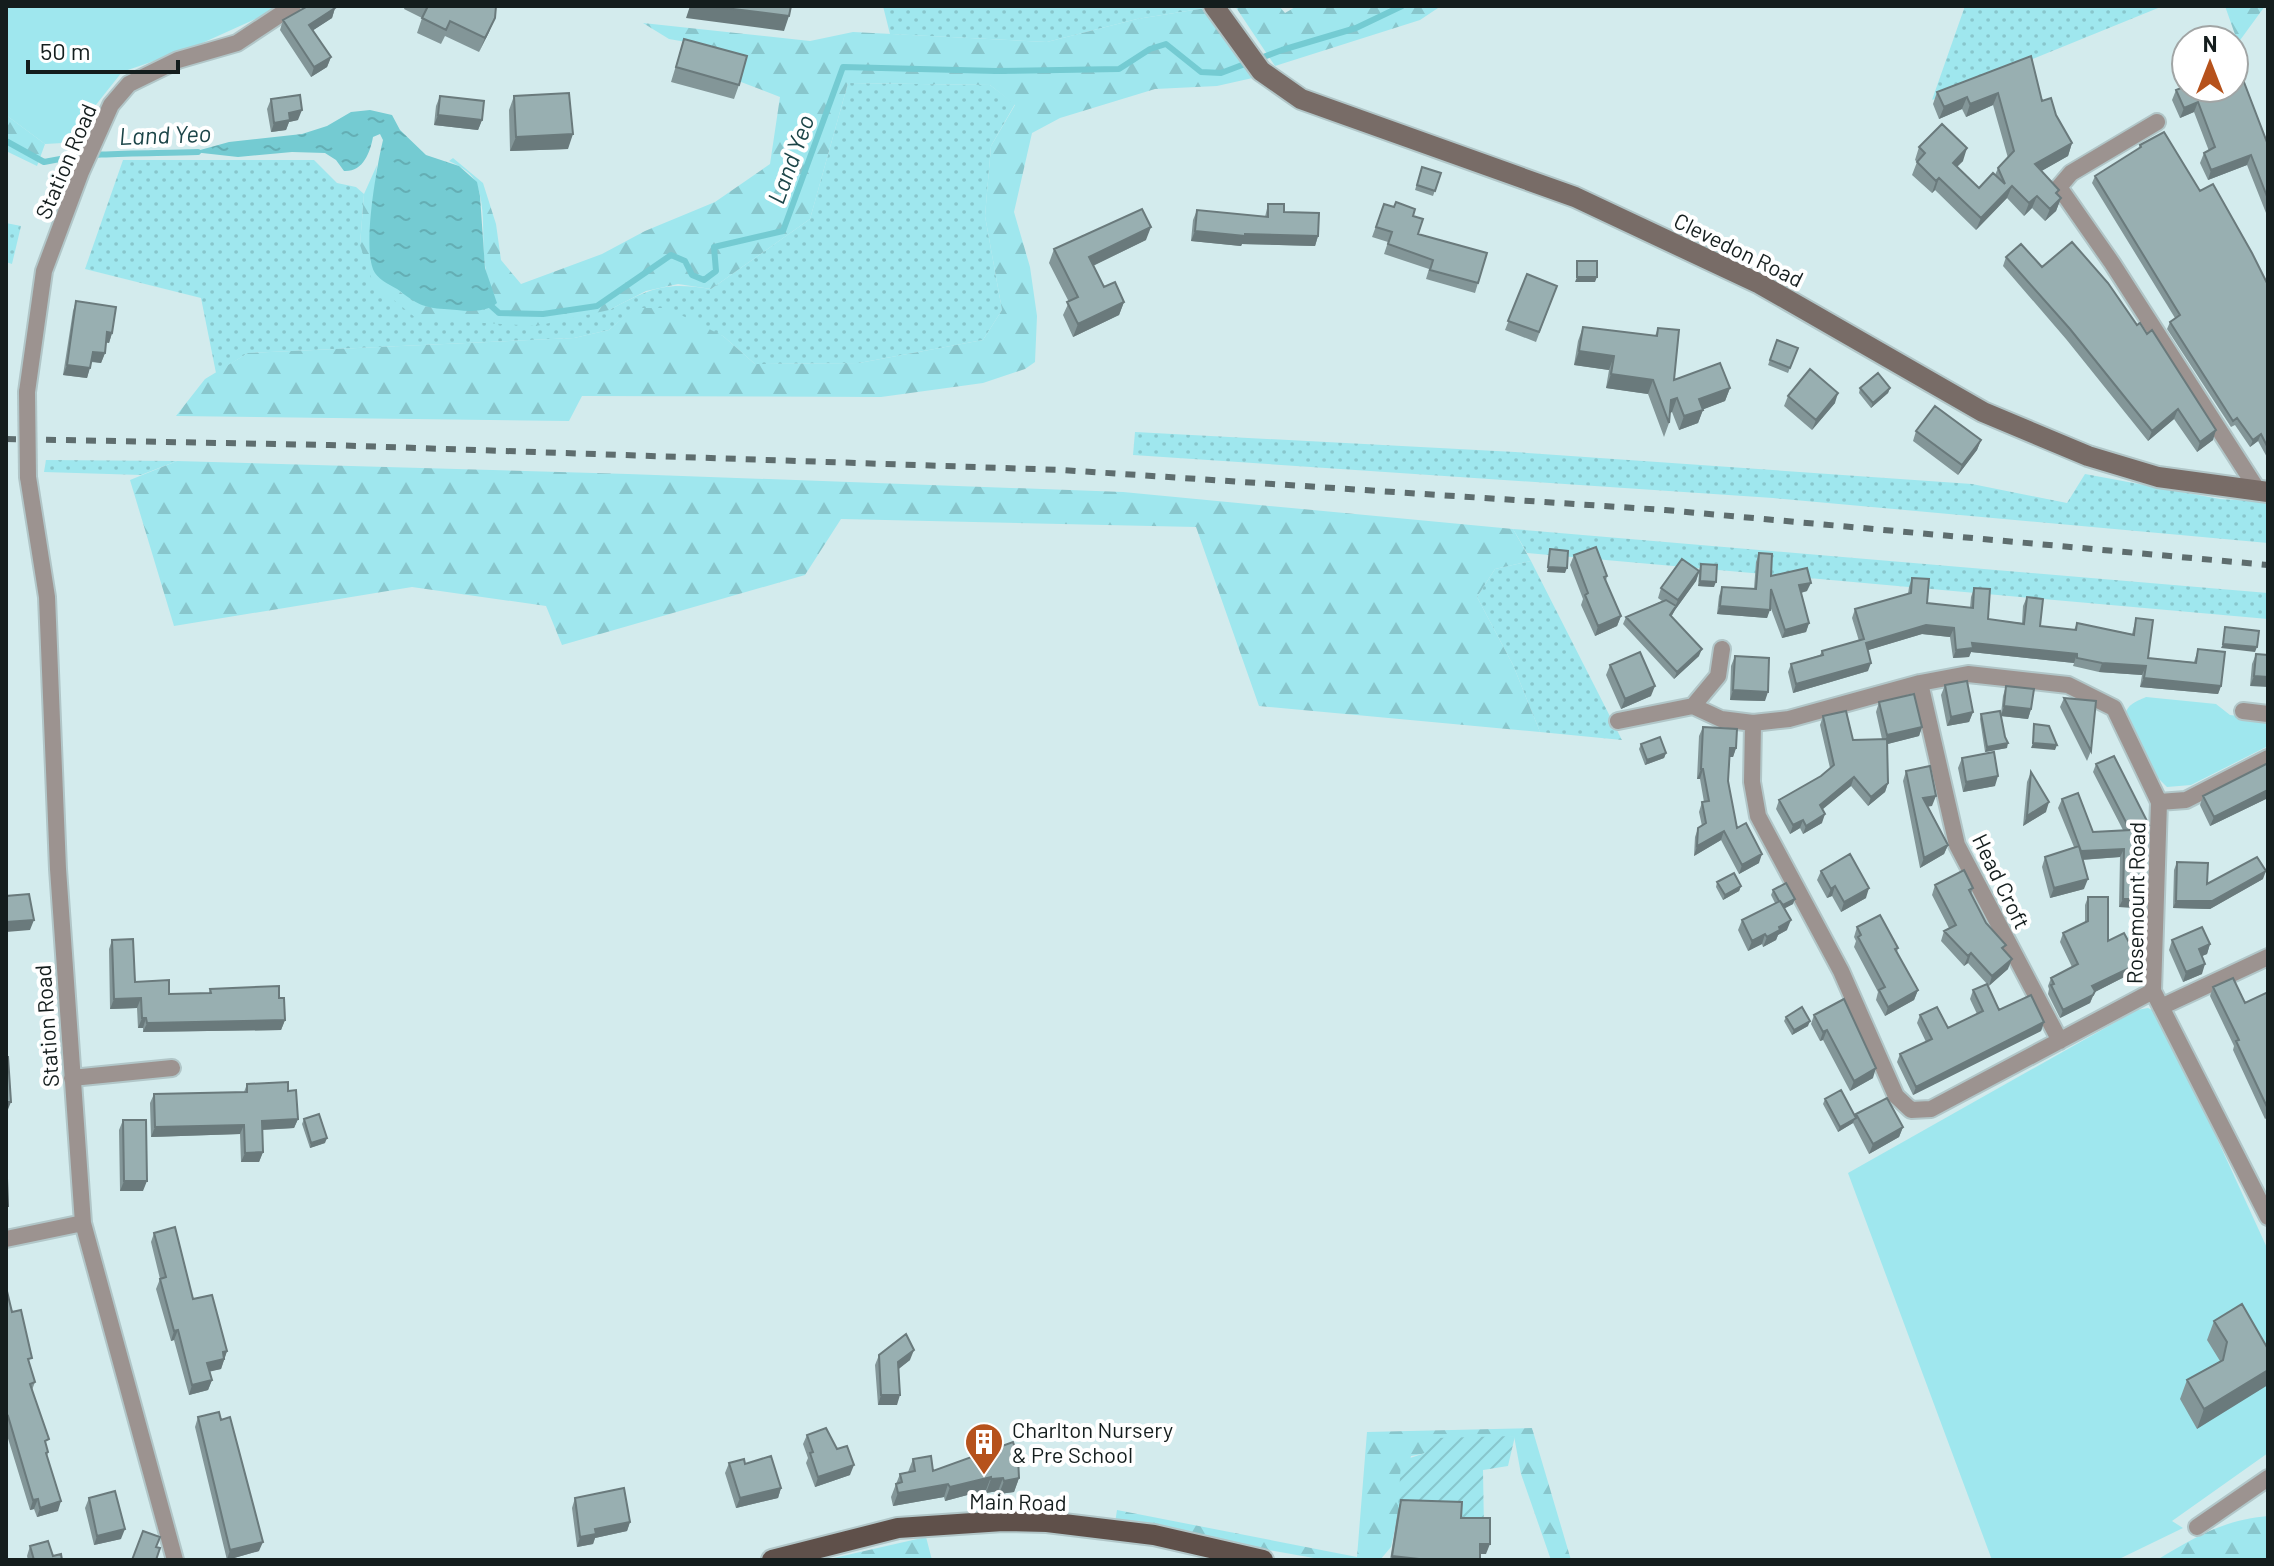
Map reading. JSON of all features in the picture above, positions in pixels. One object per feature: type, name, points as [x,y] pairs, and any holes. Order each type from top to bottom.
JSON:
[{"type":"main road","name":"Clevedon Road","points":[[1214,6],[1261,71],[1301,99],[1575,197],[1611,213],[1760,284],[1983,412],[2088,456],[2158,477],[2263,492]]},
{"type":"main road","name":"Main Road","points":[[772,1560],[898,1528],[1003,1521],[1047,1522],[1154,1535],[1263,1560]]},
{"type":"street","name":"Station Road","points":[[175,1560],[83,1223],[58,869],[47,597],[28,477],[27,392],[44,271],[99,127],[111,105],[129,84],[178,60],[237,43],[293,6]]},
{"type":"street","points":[[2157,122],[2071,173],[2059,187],[2263,492]]},
{"type":"street","points":[[1618,721],[1693,706],[1718,676],[1722,649]]},
{"type":"street","name":"Rosemount Road","points":[[1693,706],[1721,719],[1753,723],[1789,719],[1920,683],[1968,674],[2068,685],[2114,708],[2159,802],[2153,991],[2268,1217]]},
{"type":"street","name":"Head Croft","points":[[1920,683],[1957,845],[2060,1041]]},
{"type":"street","points":[[2243,711],[2268,714]]},
{"type":"street","name":"Rosemount Road","points":[[1753,723],[1752,782],[1758,816],[1841,971],[1896,1096],[1911,1110],[1931,1109],[2153,991]]},
{"type":"street","points":[[2159,802],[2186,800],[2268,758]]},
{"type":"street","points":[[2161,1007],[2268,957]]},
{"type":"street","points":[[72,1078],[174,1067]]},
{"type":"street","points":[[6,1239],[83,1223]]},
{"type":"street","points":[[2197,1527],[2268,1478]]},
{"type":"green space","points":[[6,6],[276,6],[260,17],[189,49],[122,72],[95,106],[80,142],[45,144],[6,115]]},
{"type":"green space","points":[[883,6],[1206,8],[1137,19],[1047,42],[890,34]]},
{"type":"green space","points":[[1235,6],[1279,6],[1285,13],[1297,6],[1441,6],[1420,20],[1275,66]]},
{"type":"green space","points":[[1965,6],[2163,6],[1932,100]]},
{"type":"green space","points":[[2225,6],[2265,6],[2250,27],[2250,24],[2231,24]]},
{"type":"green space","points":[[1206,8],[1257,77],[1217,86],[1155,89],[1060,118],[1032,133],[1014,212],[1030,267],[1037,316],[1035,362],[1025,369],[983,383],[881,397],[582,396],[569,421],[176,416],[205,379],[248,353],[574,338],[609,330],[634,308],[667,308],[723,336],[755,364],[859,363],[983,340],[1002,310],[985,216],[991,146],[1015,105],[990,85],[848,83],[810,219],[711,289],[678,284],[646,291],[609,310],[536,326],[417,319],[373,283],[360,245],[364,194],[377,165],[371,233],[372,265],[377,276],[420,306],[485,310],[495,296],[489,283],[484,255],[481,198],[472,177],[449,161],[453,158],[483,183],[496,224],[501,260],[521,284],[602,254],[645,231],[715,202],[770,164],[780,97],[728,77],[703,45],[669,39],[643,23],[810,41],[853,32],[1047,42],[1137,19]]},
{"type":"green space","points":[[848,83],[990,85],[1015,104],[991,146],[985,216],[1002,310],[983,340],[859,363],[755,364],[723,336],[635,308],[609,330],[574,338],[248,353],[216,373],[201,298],[85,269],[123,160],[314,160],[337,183],[356,187],[364,194],[360,245],[609,310],[657,289],[681,286],[711,289],[810,219]]},
{"type":"green space","points":[[6,115],[45,144],[37,166],[6,151]]},
{"type":"green space","points":[[6,223],[21,226],[12,264],[6,262]]},
{"type":"green space","points":[[1135,432],[1515,452],[1972,484],[2067,503],[2085,474],[2220,499],[2268,502],[2268,543],[1773,498],[1133,455]]},
{"type":"green space","points":[[46,460],[177,461],[141,475],[44,472]]},
{"type":"green space","points":[[177,461],[1123,492],[1513,529],[1531,561],[1495,569],[1477,597],[1513,665],[1540,732],[1259,706],[1196,527],[841,519],[805,575],[562,645],[546,606],[412,587],[174,626],[130,480]]},
{"type":"green space","points":[[1513,529],[2268,593],[2268,619],[1527,553]]},
{"type":"green space","points":[[1531,561],[1622,740],[1540,732],[1513,665],[1477,597],[1495,569]]},
{"type":"green space","points":[[2146,697],[2216,704],[2230,715],[2263,719],[2268,723],[2268,746],[2191,785],[2167,787],[2157,777],[2125,719],[2129,707]]},
{"type":"green space","points":[[2148,1008],[2160,1014],[2268,1250],[2268,1453],[2172,1521],[2183,1528],[2117,1560],[1992,1560],[1848,1173],[2137,1010]]},
{"type":"green space","points":[[1532,1428],[1571,1560],[1551,1560],[1521,1474],[1514,1436],[1411,1456],[1391,1547],[1380,1560],[1325,1560],[1115,1523],[1117,1510],[1357,1557],[1367,1432]]},
{"type":"green space","points":[[1515,1436],[1508,1466],[1483,1470],[1484,1528],[1398,1510],[1401,1461],[1425,1453],[1435,1438]]},
{"type":"green space","points":[[2268,1516],[2268,1560],[2157,1560],[2223,1526]]},
{"type":"green space","points":[[926,1537],[932,1560],[825,1560]]},
{"type":"water","points":[[370,110],[392,115],[400,130],[426,155],[459,166],[477,182],[485,268],[497,303],[491,307],[472,311],[425,306],[410,299],[375,273],[371,262],[370,228],[383,140],[380,134],[373,137],[361,165],[344,171],[336,160],[325,153],[292,152],[238,157],[193,152],[229,142],[302,134],[327,126],[351,112]]},
{"type":"building","points":[[308,6],[335,8],[309,25],[331,57],[314,67],[283,20]]},
{"type":"building","points":[[428,6],[496,6],[495,18],[485,38],[450,21],[446,30],[422,18]]},
{"type":"building","points":[[709,6],[791,6],[789,16]]},
{"type":"building","points":[[684,39],[747,56],[739,85],[676,67]]},
{"type":"building","points":[[2031,56],[2042,101],[2051,98],[2056,115],[2072,143],[2035,164],[2059,190],[2056,193],[2061,198],[2050,209],[2037,196],[2029,203],[2012,186],[1981,218],[1939,178],[1936,181],[1917,162],[1925,153],[1919,147],[1942,124],[1967,148],[1953,163],[1979,188],[1993,173],[2005,184],[1998,168],[2014,151],[1998,93],[1970,104],[1967,97],[1944,107],[1937,92]]},
{"type":"building","points":[[569,93],[573,134],[516,137],[514,96]]},
{"type":"building","points":[[300,95],[302,110],[289,113],[290,120],[274,123],[271,99]]},
{"type":"building","points":[[440,96],[484,101],[482,120],[438,115]]},
{"type":"building","points":[[2250,98],[2268,145],[2268,199],[2251,155],[2211,170],[2204,153],[2215,147],[2199,104],[2250,104]]},
{"type":"building","points":[[2164,132],[2200,191],[2213,184],[2268,285],[2268,448],[2261,434],[2253,440],[2237,418],[2233,421],[2170,322],[2180,315],[2095,176]]},
{"type":"building","points":[[1422,167],[1441,173],[1435,191],[1417,185]]},
{"type":"building","points":[[1396,202],[1415,209],[1413,216],[1423,219],[1418,234],[1487,253],[1478,283],[1430,270],[1433,260],[1388,244],[1392,232],[1376,227],[1384,204],[1394,207]]},
{"type":"building","points":[[1268,204],[1284,204],[1284,212],[1319,213],[1318,236],[1245,236],[1195,231],[1197,210],[1268,217]]},
{"type":"building","points":[[1142,209],[1151,227],[1089,257],[1104,287],[1115,282],[1124,302],[1078,324],[1067,302],[1078,297],[1054,249]]},
{"type":"building","points":[[2072,242],[2108,283],[2137,325],[2140,323],[2147,334],[2152,330],[2216,430],[2200,442],[2178,409],[2152,431],[2070,329],[2006,257],[2021,244],[2042,267]]},
{"type":"building","points":[[1577,261],[1597,261],[1597,277],[1577,277]]},
{"type":"building","points":[[1527,274],[1557,286],[1539,332],[1508,321]]},
{"type":"building","points":[[76,301],[116,307],[112,333],[107,332],[105,353],[93,352],[90,368],[67,365]]},
{"type":"building","points":[[1583,327],[1657,336],[1658,328],[1679,330],[1674,380],[1720,363],[1730,388],[1699,399],[1703,410],[1684,416],[1677,398],[1671,400],[1669,423],[1653,380],[1611,374],[1614,356],[1579,351]]},
{"type":"building","points":[[1777,340],[1798,348],[1790,368],[1770,360]]},
{"type":"building","points":[[1810,369],[1838,393],[1816,420],[1788,396]]},
{"type":"building","points":[[1878,373],[1890,388],[1873,403],[1860,388]]},
{"type":"building","points":[[1935,406],[1981,440],[1962,465],[1916,431]]},
{"type":"building","points":[[1596,547],[1607,576],[1604,577],[1621,616],[1598,626],[1574,555]]},
{"type":"building","points":[[1550,549],[1568,551],[1567,568],[1548,567]]},
{"type":"building","points":[[1759,553],[1772,554],[1771,576],[1807,568],[1811,583],[1799,585],[1809,623],[1785,630],[1771,589],[1770,610],[1720,606],[1722,587],[1756,589]]},
{"type":"building","points":[[1682,559],[1699,571],[1678,600],[1661,588]]},
{"type":"building","points":[[1701,564],[1717,565],[1716,582],[1700,581]]},
{"type":"building","points":[[1912,578],[1929,579],[1927,603],[1973,608],[1974,588],[1990,589],[1988,619],[2024,624],[2027,597],[2043,599],[2040,626],[2076,630],[2077,623],[2134,635],[2136,618],[2153,620],[2148,658],[2196,663],[2198,649],[2225,652],[2221,686],[2144,678],[2146,666],[2102,663],[2077,658],[2077,654],[1972,643],[1973,648],[1956,650],[1954,628],[1926,625],[1866,643],[1871,663],[1796,684],[1791,664],[1864,639],[1855,609],[1911,593]]},
{"type":"building","points":[[1666,600],[1676,606],[1670,615],[1702,649],[1677,672],[1626,617]]},
{"type":"building","points":[[2225,627],[2259,631],[2257,647],[2223,644]]},
{"type":"building","points":[[1640,652],[1655,686],[1625,699],[1610,665]]},
{"type":"building","points":[[2256,654],[2268,655],[2268,677],[2254,676]]},
{"type":"building","points":[[1735,656],[1769,658],[1768,692],[1733,690]]},
{"type":"building","points":[[1967,681],[1973,712],[1951,717],[1945,685]]},
{"type":"building","points":[[2006,686],[2034,689],[2031,709],[2004,706]]},
{"type":"building","points":[[1914,694],[1922,727],[1887,735],[1879,702]]},
{"type":"building","points":[[2064,698],[2096,701],[2091,751]]},
{"type":"building","points":[[1846,711],[1853,740],[1887,739],[1888,783],[1871,797],[1854,777],[1820,805],[1825,814],[1806,826],[1803,820],[1793,825],[1779,800],[1834,765],[1823,716]]},
{"type":"building","points":[[2000,711],[2008,743],[1987,747],[1981,714]]},
{"type":"building","points":[[2034,724],[2049,726],[2057,745],[2033,743]]},
{"type":"building","points":[[1703,727],[1737,729],[1736,748],[1730,748],[1728,781],[1737,828],[1746,823],[1762,854],[1742,865],[1724,831],[1697,846],[1698,828],[1706,823],[1702,802],[1709,801],[1701,769]]},
{"type":"building","points":[[1660,737],[1666,753],[1647,760],[1641,744]]},
{"type":"building","points":[[1994,752],[1998,776],[1966,782],[1962,758]]},
{"type":"building","points":[[2114,756],[2149,825],[2144,827],[2142,899],[2123,899],[2124,849],[2081,851],[2062,799],[2078,793],[2093,832],[2130,830],[2096,764]]},
{"type":"building","points":[[2268,763],[2268,790],[2214,817],[2203,796]]},
{"type":"building","points":[[1930,766],[1936,796],[1923,798],[1948,845],[1924,858],[1906,771]]},
{"type":"building","points":[[2031,772],[2049,802],[2027,816]]},
{"type":"building","points":[[2079,846],[2088,879],[2054,888],[2045,857]]},
{"type":"building","points":[[1850,854],[1869,888],[1844,902],[1835,886],[1831,889],[1821,871]]},
{"type":"building","points":[[2257,857],[2266,871],[2212,901],[2176,901],[2177,862],[2208,863],[2207,884]]},
{"type":"building","points":[[1964,870],[1973,888],[1969,890],[1986,923],[2006,945],[2002,948],[2012,959],[1992,976],[1971,953],[1968,956],[1944,931],[1956,925],[1935,885]]},
{"type":"building","points":[[1734,873],[1741,886],[1725,895],[1717,882]]},
{"type":"building","points":[[1786,883],[1795,899],[1783,905],[1773,890]]},
{"type":"building","points":[[29,894],[34,920],[6,922],[6,896]]},
{"type":"building","points":[[2088,897],[2108,897],[2108,941],[2124,933],[2140,963],[2092,986],[2095,991],[2093,995],[2063,1010],[2051,985],[2054,984],[2051,978],[2078,964],[2063,933],[2088,921]]},
{"type":"building","points":[[1780,901],[1791,920],[1767,937],[1765,934],[1752,941],[1742,920]]},
{"type":"building","points":[[1880,915],[1918,990],[1888,1007],[1879,990],[1885,987],[1858,937],[1861,935],[1857,927]]},
{"type":"building","points":[[2202,927],[2210,944],[2199,949],[2205,964],[2186,972],[2172,940]]},
{"type":"building","points":[[133,939],[135,982],[169,980],[169,994],[279,986],[279,998],[284,998],[285,1020],[147,1023],[146,1018],[142,1018],[141,998],[114,999],[112,940]]},
{"type":"building","points":[[2233,978],[2245,1003],[2268,992],[2268,1109],[2213,987]]},
{"type":"building","points":[[1987,984],[1999,1010],[2031,995],[2044,1022],[1916,1087],[1900,1054],[1932,1039],[1920,1015],[1937,1007],[1948,1028],[1983,1011],[1973,990]]},
{"type":"building","points":[[1844,999],[1876,1068],[1854,1081],[1827,1030],[1823,1032],[1814,1015]]},
{"type":"building","points":[[1802,1007],[1810,1021],[1794,1030],[1786,1017]]},
{"type":"building","points":[[8,1057],[11,1102],[6,1102]]},
{"type":"building","points":[[288,1082],[288,1091],[296,1090],[298,1119],[262,1121],[263,1152],[245,1153],[244,1125],[155,1127],[154,1094],[247,1092],[247,1084]]},
{"type":"building","points":[[1841,1090],[1856,1118],[1840,1127],[1825,1099]]},
{"type":"building","points":[[1887,1098],[1903,1127],[1873,1144],[1856,1114]]},
{"type":"building","points":[[319,1114],[327,1138],[311,1143],[304,1119]]},
{"type":"building","points":[[123,1120],[146,1120],[147,1181],[124,1181]]},
{"type":"building","points":[[6,1150],[8,1206],[6,1206]]},
{"type":"building","points":[[175,1227],[193,1299],[212,1295],[227,1351],[223,1352],[224,1359],[207,1363],[212,1380],[192,1385],[178,1330],[174,1331],[160,1279],[166,1277],[154,1233]]},
{"type":"building","points":[[6,1287],[12,1312],[21,1310],[32,1358],[28,1359],[35,1382],[30,1384],[49,1439],[45,1441],[46,1453],[61,1501],[40,1508],[38,1499],[33,1500],[6,1417]]},
{"type":"building","points":[[2242,1304],[2268,1349],[2268,1370],[2204,1409],[2187,1380],[2223,1360],[2227,1342],[2214,1321]]},
{"type":"building","points":[[906,1334],[914,1350],[898,1362],[900,1395],[881,1395],[879,1355]]},
{"type":"building","points":[[219,1412],[221,1420],[230,1417],[263,1542],[230,1550],[198,1417]]},
{"type":"building","points":[[826,1428],[837,1449],[847,1446],[854,1465],[818,1477],[807,1435]]},
{"type":"building","points":[[1013,1442],[1018,1457],[1019,1478],[1004,1481],[1003,1478],[991,1477],[950,1487],[948,1484],[898,1493],[896,1484],[902,1482],[900,1474],[915,1471],[913,1459],[931,1456],[933,1471]]},
{"type":"building","points":[[771,1456],[781,1488],[740,1498],[729,1463],[744,1459],[745,1464]]},
{"type":"building","points":[[624,1488],[630,1522],[595,1529],[596,1534],[580,1537],[575,1498]]},
{"type":"building","points":[[115,1491],[125,1529],[97,1536],[89,1498]]},
{"type":"building","points":[[1401,1500],[1462,1502],[1461,1518],[1490,1518],[1490,1544],[1480,1544],[1480,1560],[1392,1556]]},
{"type":"building","points":[[143,1531],[160,1537],[156,1560],[132,1560]]},
{"type":"building","points":[[48,1541],[53,1556],[61,1554],[62,1560],[34,1560],[30,1546]]},
{"type":"waterway","name":"Land Yeo","points":[[489,304],[499,313],[543,314],[597,306],[671,255],[685,261],[692,275],[704,280],[716,271],[714,247],[783,231],[843,67],[996,71],[1119,69],[1150,49],[1166,44],[1201,72],[1221,73],[1282,50],[1356,28],[1402,6]]},
{"type":"waterway","name":"Land Yeo","points":[[6,141],[44,162],[102,155],[198,152]]},
{"type":"railway","points":[[6,439],[329,445],[1062,470],[1665,510],[2268,565]]},
{"type":"place","name":"Charlton Nursery & Pre School","points":[[984,1476]]}]
